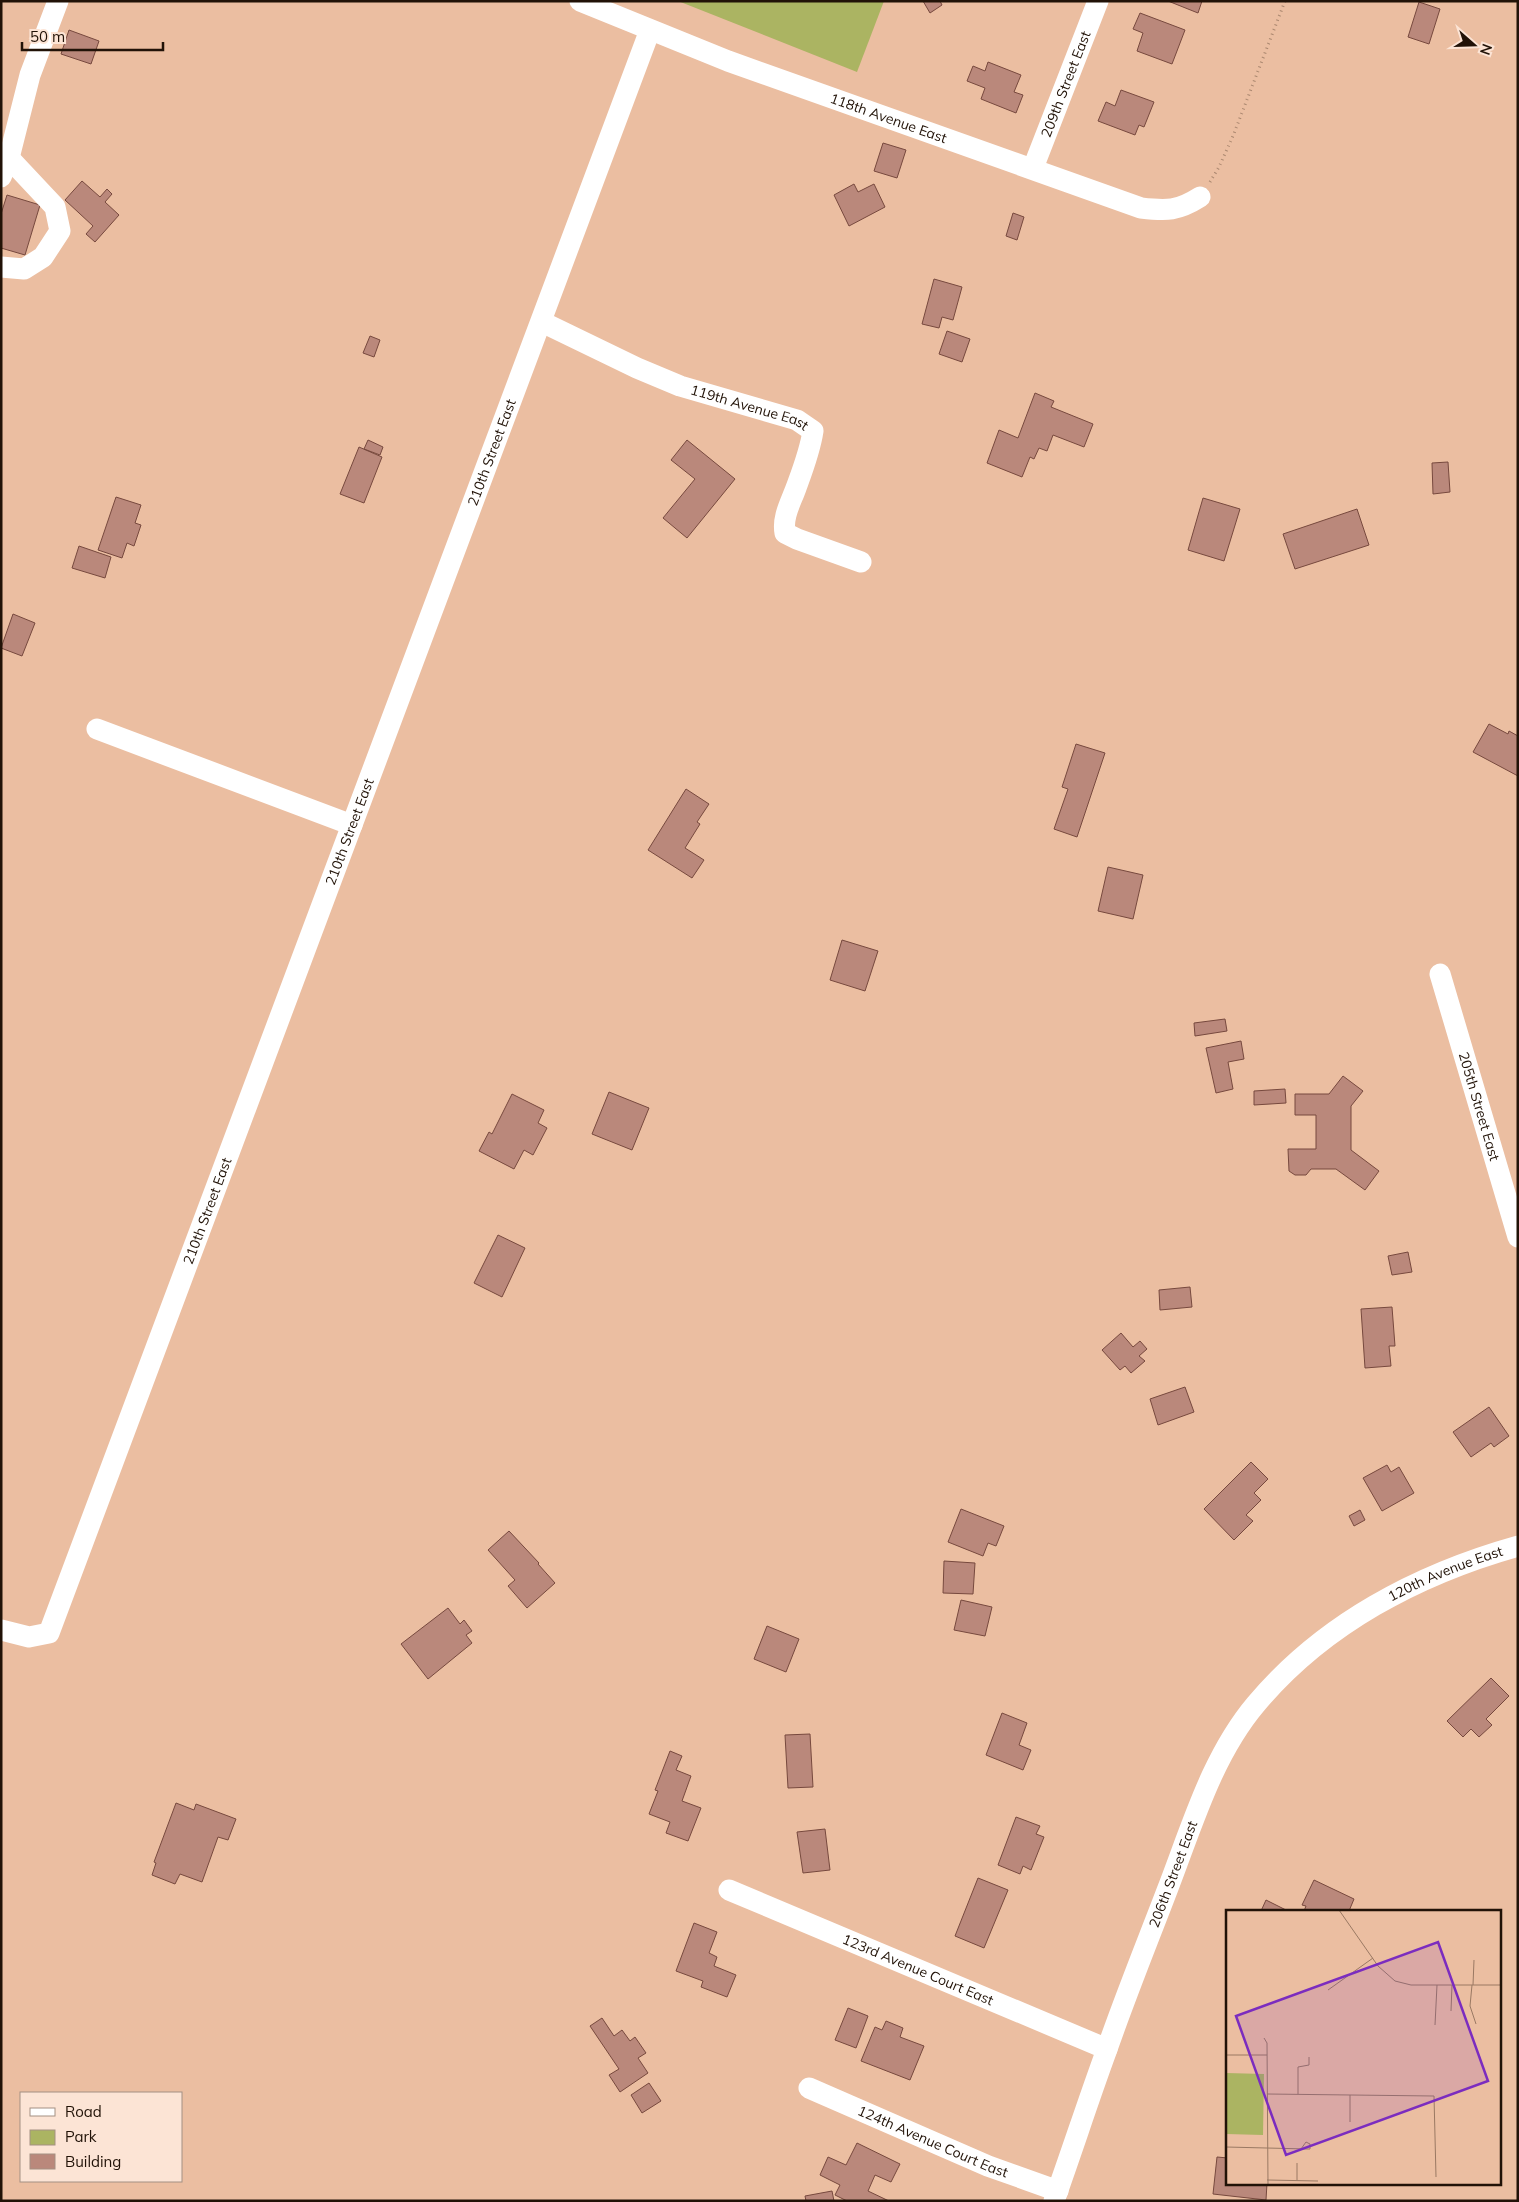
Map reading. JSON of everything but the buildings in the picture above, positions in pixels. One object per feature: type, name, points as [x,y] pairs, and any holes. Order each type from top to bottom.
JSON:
[{"type":"street","points":[[1,268],[24,269],[43,257],[60,231],[55,207],[5,167],[30,75],[58,1]]},
{"type":"street","name":"118th Avenue East","points":[[580,1],[728,61],[1141,208],[1164,211],[1185,207],[1200,197]]},
{"type":"street","name":"209th Street East","points":[[1033,168],[1098,1]]},
{"type":"street","name":"210th Street East","points":[[1,1630],[29,1637],[49,1633],[650,30]]},
{"type":"street","name":"119th Avenue East","points":[[542,322],[637,368],[680,386],[797,420],[805,424],[812,431],[811,444],[787,511],[784,525],[785,533],[860,562]]},
{"type":"street","points":[[97,729],[352,825]]},
{"type":"street","name":"205th Street East","points":[[1440,974],[1518,1237]]},
{"type":"street","name":"120th Avenue East","points":[[1376,1604],[1453,1567],[1518,1546]]},
{"type":"street","name":"206th Street East","points":[[1056,2196],[1107,2049],[1200,1806],[1228,1745],[1256,1705],[1295,1662],[1376,1604]]},
{"type":"street","name":"123rd Avenue Court East","points":[[729,1890],[1107,2049]]},
{"type":"street","name":"124th Avenue Court East","points":[[809,2088],[1056,2196]]},
{"type":"path","points":[[1200,197],[1219,167],[1233,136],[1285,1]]},
{"type":"green space","points":[[678,1],[884,1],[857,72]]}]
